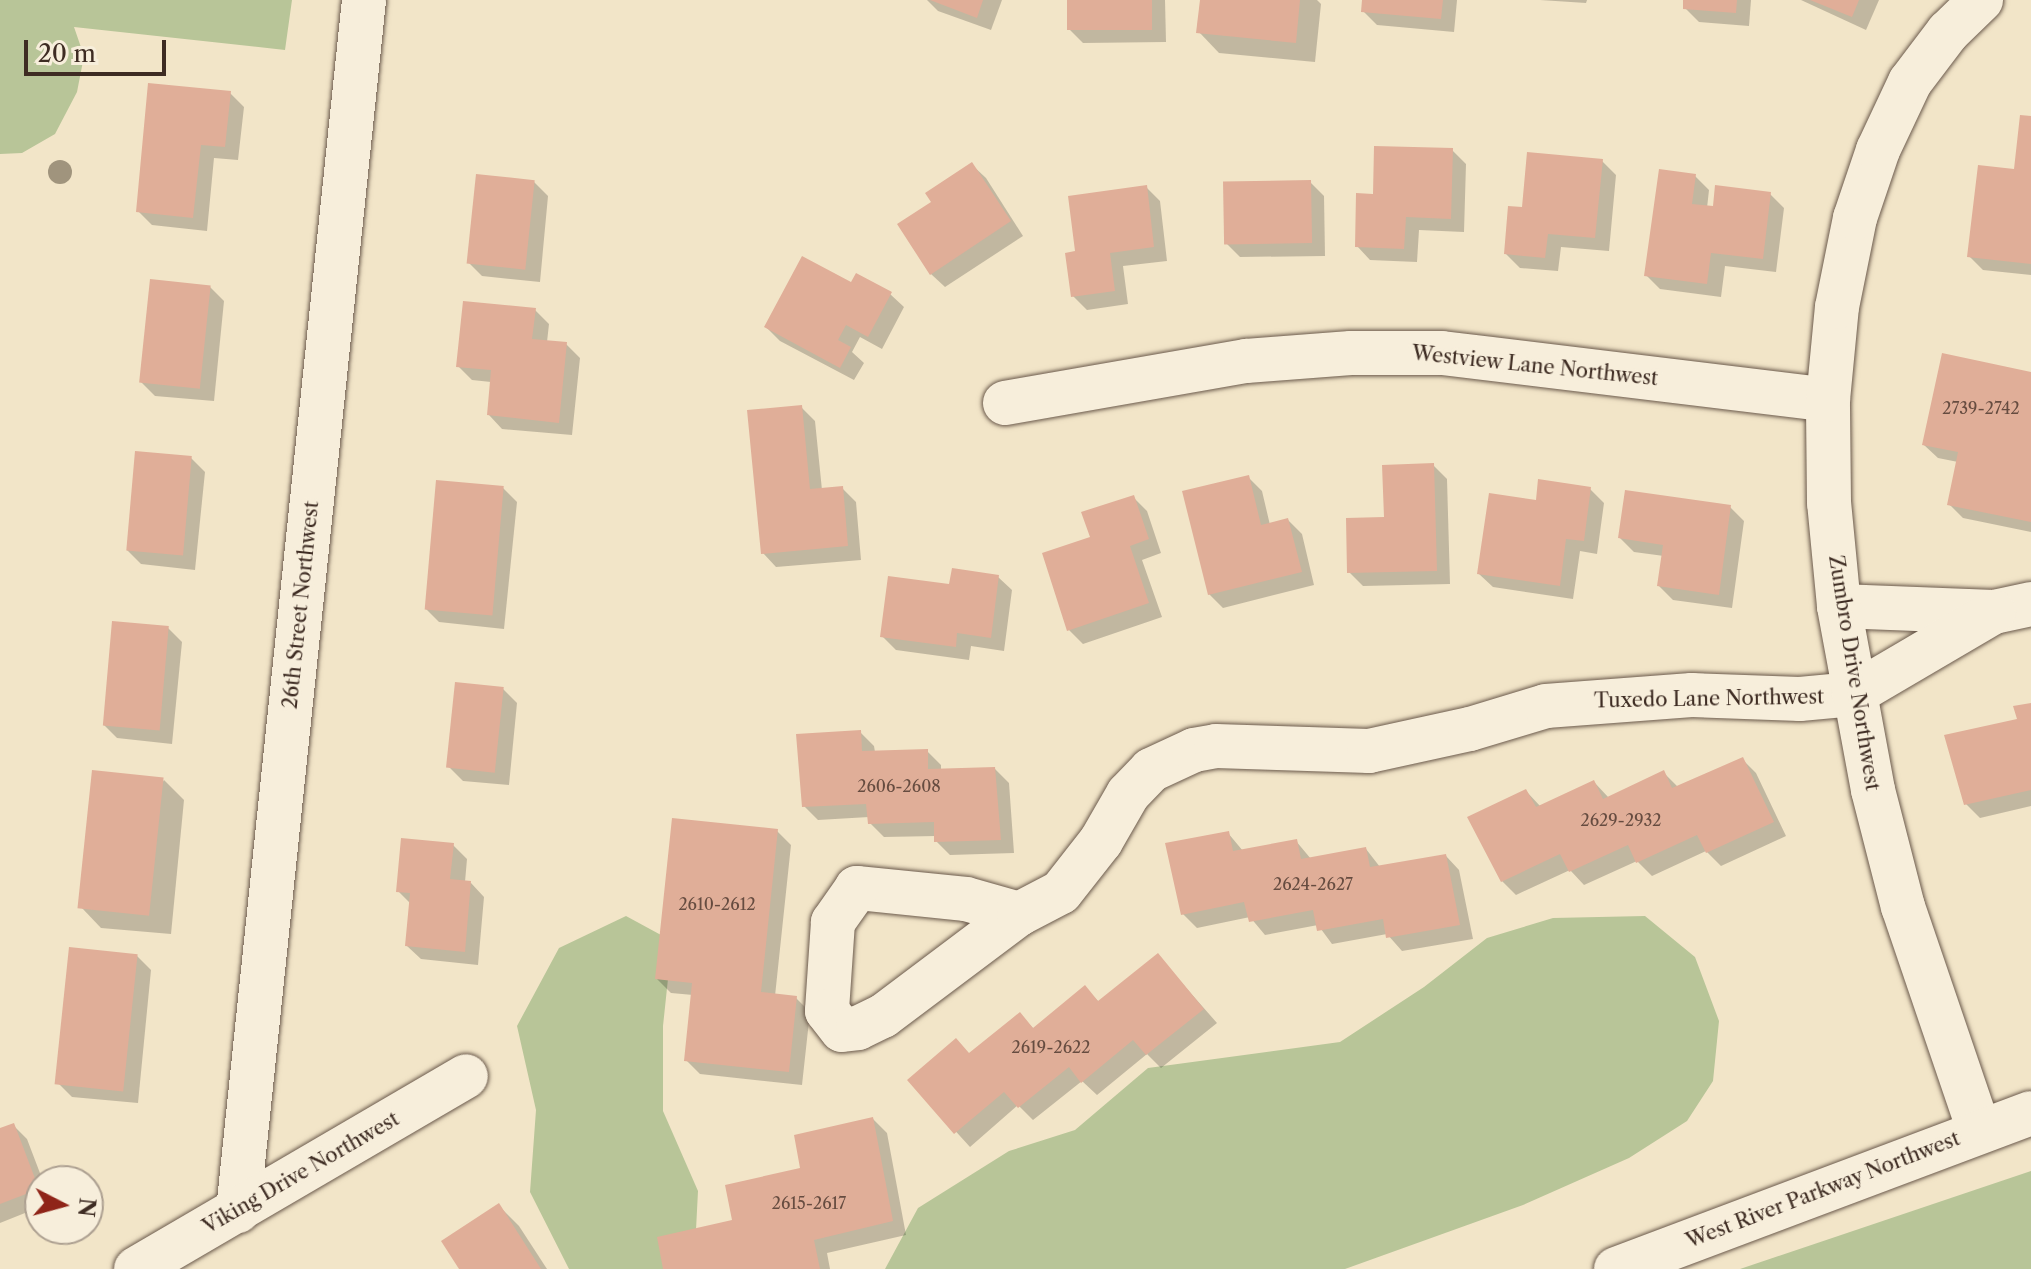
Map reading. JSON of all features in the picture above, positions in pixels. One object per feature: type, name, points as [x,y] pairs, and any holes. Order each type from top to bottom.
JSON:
[{"type":"street","name":"26th Street Northwest","points":[[238,1211],[364,0]]},
{"type":"street","name":"Zumbro Drive Northwest","points":[[1979,1130],[1903,907],[1873,790],[1839,606],[1829,503],[1828,400],[1837,307],[1855,218],[1878,150],[1910,82],[1948,32],[1981,0]]},
{"type":"street","name":"Westview Lane Northwest","points":[[1005,403],[1246,361],[1351,353],[1442,353],[1828,400]]},
{"type":"street","points":[[1839,606],[2012,608]]},
{"type":"street","points":[[1854,694],[2012,608]]},
{"type":"street","name":"Tuxedo Lane Northwest","points":[[1019,914],[1061,892],[1079,874],[1128,794],[1151,770],[1194,750],[1216,746],[1369,751],[1470,729],[1546,706],[1692,695],[1800,699],[1854,694]]},
{"type":"street","name":"Viking Drive Northwest","points":[[136,1269],[466,1076]]},
{"type":"street","name":"West River Parkway Northwest","points":[[1616,1269],[2031,1113]]},
{"type":"green space","points":[[0,0],[292,0],[285,50],[74,27],[84,56],[77,92],[55,134],[22,153],[0,154]]},
{"type":"green space","points":[[626,916],[672,941],[663,1026],[663,1111],[698,1191],[694,1269],[569,1269],[530,1192],[536,1110],[517,1026],[559,948]]},
{"type":"green space","points":[[1645,916],[1695,957],[1719,1021],[1713,1081],[1687,1121],[1629,1158],[1523,1205],[1345,1269],[885,1269],[918,1208],[1009,1151],[1075,1130],[1148,1068],[1340,1042],[1424,987],[1487,938],[1553,918]]},
{"type":"green space","points":[[2031,1171],[2031,1269],[1740,1269]]},
{"type":"building","points":[[930,0],[983,0],[977,18]]},
{"type":"building","points":[[1067,0],[1152,0],[1152,30],[1067,30]]},
{"type":"building","points":[[1200,0],[1300,0],[1296,43],[1196,33]]},
{"type":"building","points":[[1362,0],[1443,0],[1441,19],[1361,12]]},
{"type":"building","points":[[1683,0],[1737,0],[1736,13],[1683,9]]},
{"type":"building","points":[[1810,0],[1859,0],[1852,17]]},
{"type":"building","points":[[148,83],[231,91],[225,147],[201,145],[193,218],[136,212]]},
{"type":"building","points":[[2020,115],[2031,116],[2031,264],[1967,257],[1978,165],[2014,169]]},
{"type":"building","points":[[1374,146],[1453,148],[1451,219],[1406,217],[1404,249],[1355,247],[1356,193],[1373,194]]},
{"type":"building","points":[[1527,152],[1603,159],[1595,238],[1548,234],[1545,258],[1504,254],[1508,206],[1522,207]]},
{"type":"building","points":[[972,162],[1011,221],[930,275],[897,224],[931,202],[925,193]]},
{"type":"building","points":[[1659,169],[1696,174],[1692,204],[1713,206],[1715,185],[1771,192],[1763,259],[1711,253],[1707,284],[1644,276]]},
{"type":"building","points":[[476,174],[535,180],[525,270],[467,264]]},
{"type":"building","points":[[1311,180],[1312,243],[1224,245],[1223,182]]},
{"type":"building","points":[[1147,185],[1154,247],[1110,253],[1115,291],[1071,297],[1065,253],[1075,251],[1068,196]]},
{"type":"building","points":[[802,256],[851,282],[856,273],[892,292],[868,337],[846,325],[838,340],[851,347],[840,368],[764,327]]},
{"type":"building","points":[[150,279],[211,285],[200,389],[139,382]]},
{"type":"building","points":[[463,301],[536,308],[532,339],[567,342],[559,423],[487,415],[491,370],[456,367]]},
{"type":"building","points":[[1942,353],[2031,372],[2031,522],[1947,505],[1958,452],[1922,445]]},
{"type":"building","points":[[802,405],[810,489],[843,486],[848,546],[761,554],[747,410]]},
{"type":"building","points":[[135,451],[192,456],[183,556],[126,551]]},
{"type":"building","points":[[1434,463],[1437,571],[1347,573],[1346,518],[1384,517],[1382,465]]},
{"type":"building","points":[[1249,475],[1261,525],[1288,518],[1302,572],[1208,595],[1182,491]]},
{"type":"building","points":[[1538,479],[1591,487],[1584,541],[1566,539],[1560,586],[1477,574],[1489,493],[1536,500]]},
{"type":"building","points":[[436,480],[504,486],[492,615],[425,610]]},
{"type":"building","points":[[1625,490],[1731,505],[1719,595],[1657,586],[1663,545],[1618,538]]},
{"type":"building","points":[[1134,495],[1149,539],[1130,546],[1149,603],[1067,631],[1042,553],[1090,537],[1081,512]]},
{"type":"building","points":[[952,568],[999,575],[991,638],[957,633],[956,647],[880,637],[888,576],[949,584]]},
{"type":"building","points":[[112,621],[169,626],[160,731],[103,726]]},
{"type":"building","points":[[455,682],[504,687],[495,773],[446,768]]},
{"type":"building","points":[[2031,703],[2031,790],[1964,805],[1944,735],[2017,719],[2013,706]]},
{"type":"building","points":[[861,730],[862,751],[928,749],[928,769],[995,767],[1001,840],[934,842],[934,822],[868,824],[866,804],[802,807],[796,734]]},
{"type":"building","points":[[1743,757],[1774,822],[1706,853],[1697,835],[1636,863],[1628,845],[1569,872],[1560,854],[1501,882],[1467,817],[1526,789],[1536,807],[1594,780],[1603,799],[1664,770],[1672,788]]},
{"type":"building","points":[[92,770],[164,778],[149,916],[77,908]]},
{"type":"building","points":[[672,818],[778,829],[761,992],[797,996],[789,1072],[684,1061],[692,983],[655,979]]},
{"type":"building","points":[[1229,831],[1233,851],[1297,839],[1301,859],[1366,847],[1370,867],[1446,854],[1460,925],[1386,938],[1383,919],[1317,931],[1313,910],[1249,922],[1244,902],[1181,915],[1165,843]]},
{"type":"building","points":[[401,838],[454,843],[450,879],[471,881],[465,952],[405,946],[410,893],[396,892]]},
{"type":"building","points":[[69,947],[138,954],[123,1091],[55,1084]]},
{"type":"building","points":[[1158,953],[1204,1009],[1146,1055],[1133,1040],[1081,1083],[1069,1067],[1018,1108],[1004,1092],[954,1134],[907,1080],[956,1038],[969,1053],[1020,1012],[1033,1028],[1085,985],[1098,1001]]},
{"type":"building","points":[[873,1117],[893,1221],[814,1240],[820,1269],[663,1269],[657,1237],[732,1220],[725,1185],[800,1168],[794,1135]]},
{"type":"building","points":[[14,1123],[30,1165],[24,1165],[24,1195],[0,1204],[0,1128]]},
{"type":"building","points":[[499,1203],[541,1269],[459,1269],[441,1241]]}]
